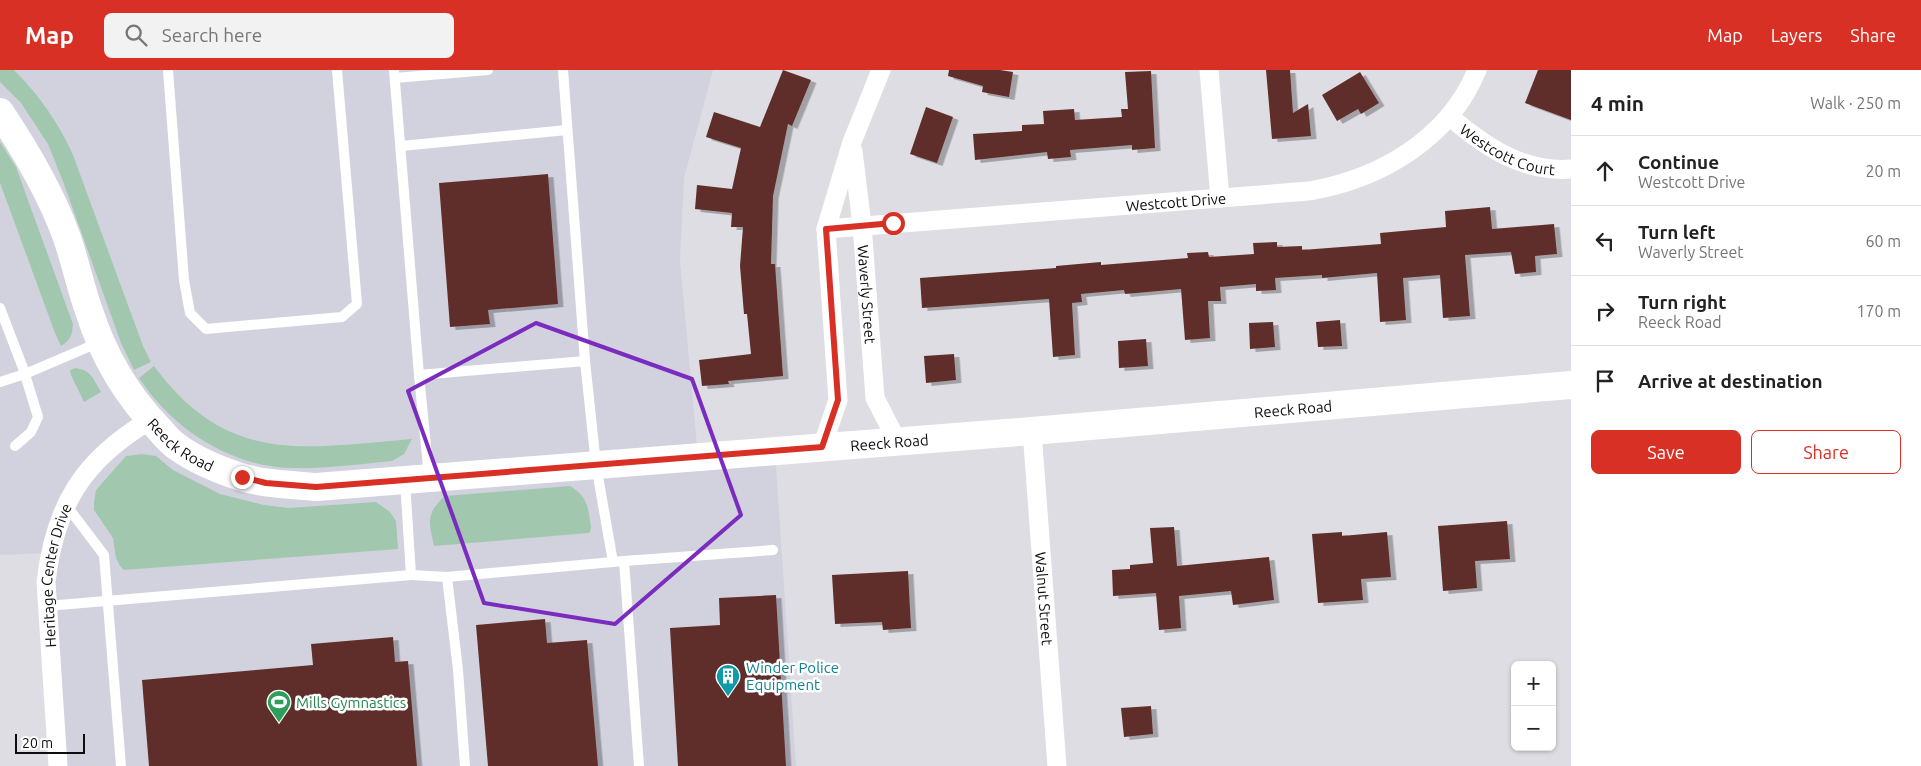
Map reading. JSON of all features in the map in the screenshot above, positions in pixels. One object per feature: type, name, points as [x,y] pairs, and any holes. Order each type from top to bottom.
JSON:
[{"type":"street","name":"Waverly Street","points":[[822,447],[838,400],[826,229],[852,142],[881,70]]},
{"type":"street","points":[[1209,70],[1220,198]]},
{"type":"street","name":"Westcott Drive","points":[[826,229],[1309,191],[1332,187],[1376,172],[1404,156],[1429,137],[1449,116],[1470,89],[1478,70]]},
{"type":"street","name":"Reeck Road","points":[[0,112],[23,147],[53,202],[66,235],[89,313],[101,342],[126,389],[150,420],[175,446],[195,458],[242,477],[266,483],[316,487],[1032,431],[1571,386]]},
{"type":"street","name":"Westcott Court","points":[[1449,116],[1474,138],[1505,156],[1534,166],[1571,169]]},
{"type":"street","name":"Waverly Street","points":[[852,142],[862,225],[875,398],[897,441]]},
{"type":"street","name":"Heritage Center Drive","points":[[58,766],[46,582],[55,532],[66,505],[77,486],[95,462],[114,443],[150,420]]},
{"type":"street","name":"Walnut Street","points":[[1032,431],[1056,766]]},
{"type":"lane","points":[[168,70],[184,280],[190,313],[206,329],[342,317],[357,304],[337,70]]},
{"type":"lane","points":[[411,574],[417,479],[419,375],[395,74],[488,70]]},
{"type":"lane","points":[[563,70],[585,360],[596,465],[613,562]]},
{"type":"lane","points":[[401,146],[567,130]]},
{"type":"lane","points":[[0,308],[25,374],[38,417],[31,432],[15,446]]},
{"type":"lane","points":[[0,382],[25,374],[101,342]]},
{"type":"lane","points":[[419,375],[585,360]]},
{"type":"lane","points":[[66,505],[104,554],[121,766]]},
{"type":"lane","points":[[47,606],[411,574],[446,577],[773,550]]},
{"type":"lane","points":[[624,561],[639,766]]},
{"type":"lane","points":[[446,577],[458,670],[465,766]]},
{"type":"highlighted area","points":[[536,323],[692,379],[741,515],[615,624],[484,603],[408,391]]},
{"type":"shaded area","points":[[0,70],[713,70],[684,178],[680,261],[698,457],[775,451],[796,766],[58,766],[49,553],[0,555]]},
{"type":"green space","points":[[0,70],[14,70],[48,110],[67,143],[143,346],[151,362],[134,370],[121,343],[48,144],[21,103],[0,82]]},
{"type":"green space","points":[[0,142],[16,167],[73,324],[70,337],[61,346],[0,183]]},
{"type":"green space","points":[[154,366],[182,398],[210,421],[239,435],[270,443],[302,446],[412,439],[404,454],[392,461],[293,468],[247,461],[205,442],[186,429],[169,413],[139,378]]},
{"type":"green space","points":[[75,368],[89,373],[101,392],[84,402],[71,375],[70,370]]},
{"type":"green space","points":[[142,454],[156,456],[173,470],[220,494],[264,505],[288,508],[376,502],[390,512],[396,521],[398,549],[124,570],[116,558],[113,538],[94,510],[94,502],[96,490],[126,456]]},
{"type":"green space","points":[[570,486],[579,493],[587,505],[591,526],[589,533],[434,546],[430,524],[431,513],[445,496]]},
{"type":"building","points":[[783,70],[811,80],[792,126],[788,124],[773,196],[771,264],[775,264],[783,376],[728,381],[729,384],[702,386],[699,360],[751,354],[747,314],[744,314],[740,266],[743,227],[731,227],[732,213],[695,209],[697,185],[732,189],[741,148],[706,137],[714,112],[760,127]]},
{"type":"building","points":[[949,70],[1000,70],[1013,72],[1009,97],[982,92],[983,86],[948,76]]},
{"type":"building","points":[[1266,70],[1290,70],[1293,113],[1308,104],[1311,136],[1272,139]]},
{"type":"building","points":[[1538,70],[1571,70],[1571,120],[1525,103]]},
{"type":"building","points":[[1151,71],[1155,148],[1132,150],[1132,145],[1070,150],[1071,157],[1048,159],[1047,152],[975,160],[973,134],[1022,131],[1022,125],[1044,124],[1043,111],[1074,109],[1075,120],[1122,117],[1121,109],[1128,109],[1125,72]]},
{"type":"building","points":[[1360,72],[1379,103],[1361,114],[1358,109],[1337,121],[1322,95]]},
{"type":"building","points":[[926,107],[953,117],[937,163],[910,154]]},
{"type":"building","points":[[548,174],[558,304],[488,310],[490,324],[450,327],[439,183]]},
{"type":"building","points":[[1490,207],[1492,229],[1554,224],[1557,254],[1535,256],[1536,272],[1515,274],[1511,252],[1465,255],[1470,316],[1443,318],[1440,275],[1403,278],[1406,320],[1380,322],[1377,273],[1322,278],[1322,275],[1275,278],[1276,290],[1256,291],[1256,284],[1220,287],[1221,301],[1208,301],[1210,338],[1185,340],[1181,289],[1125,294],[1124,290],[1081,294],[1082,302],[1072,303],[1075,355],[1053,357],[1049,299],[922,308],[920,278],[1056,268],[1056,266],[1101,262],[1101,265],[1188,258],[1187,253],[1208,252],[1209,257],[1254,254],[1253,243],[1277,242],[1277,247],[1302,246],[1302,250],[1381,244],[1380,233],[1446,227],[1445,211]]},
{"type":"building","points":[[1340,320],[1342,346],[1318,347],[1316,322]]},
{"type":"building","points":[[1273,322],[1275,347],[1250,349],[1249,323]]},
{"type":"building","points":[[1146,339],[1148,366],[1119,368],[1118,341]]},
{"type":"building","points":[[954,354],[956,380],[926,383],[924,356]]},
{"type":"building","points":[[1507,521],[1510,559],[1475,561],[1477,588],[1443,591],[1438,526]]},
{"type":"building","points":[[1174,527],[1177,566],[1269,557],[1274,600],[1233,605],[1231,591],[1179,596],[1181,628],[1159,630],[1156,593],[1113,596],[1112,570],[1130,569],[1130,565],[1153,563],[1150,528]]},
{"type":"building","points":[[1342,532],[1342,536],[1387,532],[1391,577],[1361,579],[1363,600],[1318,603],[1312,534]]},
{"type":"building","points":[[908,571],[911,628],[883,630],[882,622],[835,624],[832,575]]},
{"type":"building","name":"Winder Police Equipment","points":[[776,595],[786,766],[678,766],[670,628],[720,625],[719,598]]},
{"type":"building","points":[[545,619],[547,643],[587,640],[598,766],[488,766],[476,625]]},
{"type":"building","name":"Mills Gymnastics","points":[[393,637],[395,662],[408,661],[417,766],[149,766],[142,680],[313,665],[311,644]]},
{"type":"building","points":[[1151,706],[1153,734],[1124,737],[1121,708]]},
{"type":"place","name":"Winder Police Equipment","points":[[728,697]]},
{"type":"place","name":"Mills Gymnastics","points":[[279,723]]},
{"type":"route","points":[[242,477],[266,483],[316,487],[822,447],[838,400],[826,229],[893,223]]}]
